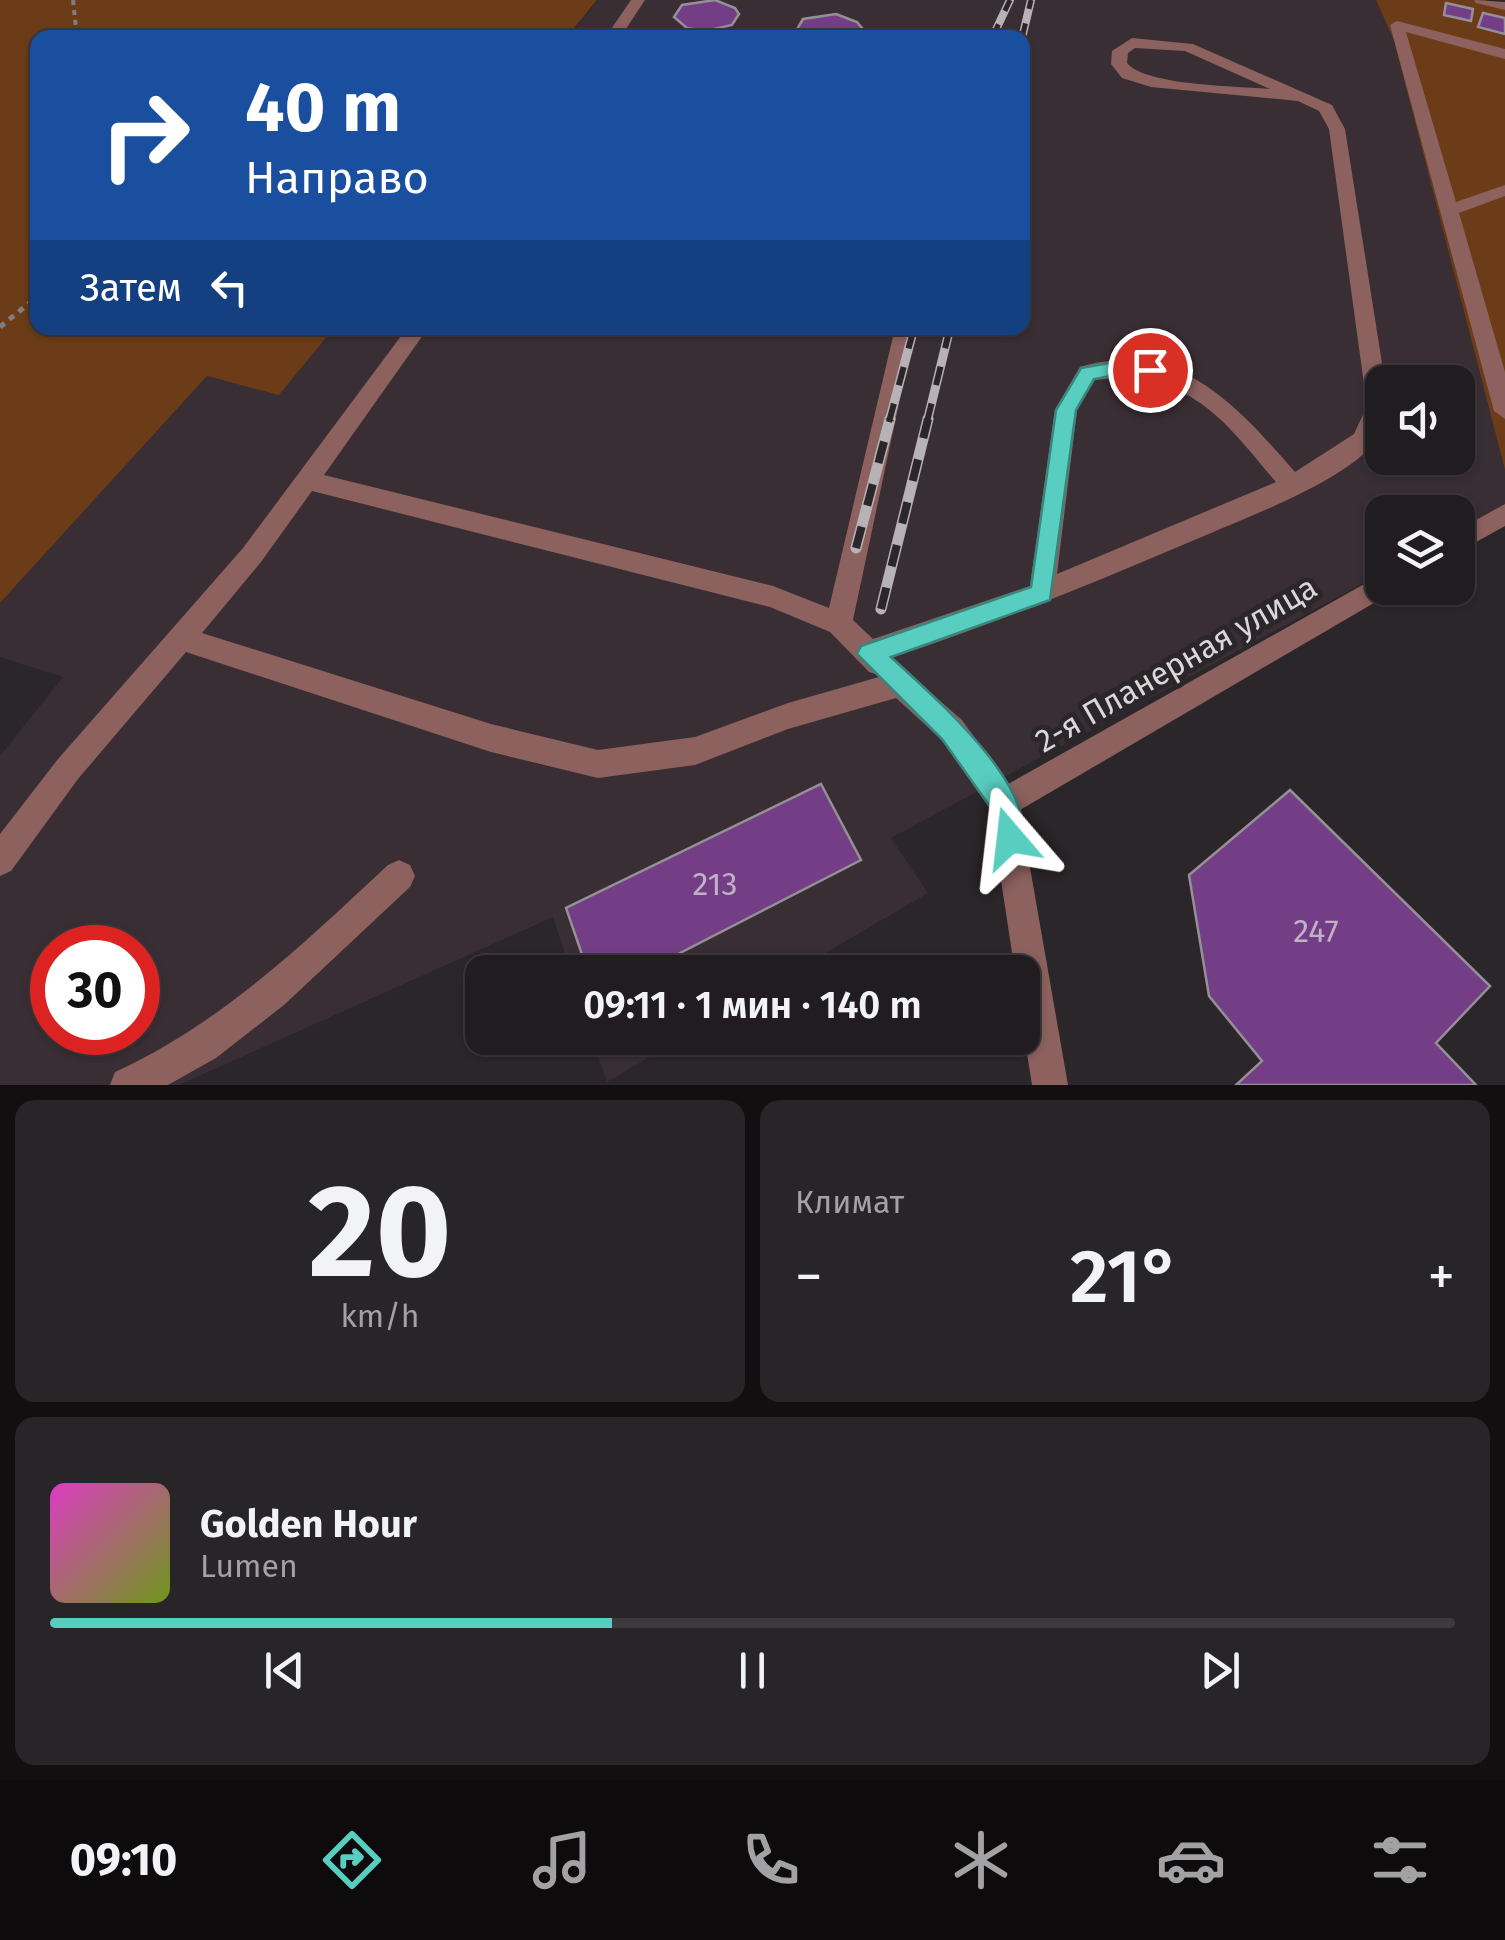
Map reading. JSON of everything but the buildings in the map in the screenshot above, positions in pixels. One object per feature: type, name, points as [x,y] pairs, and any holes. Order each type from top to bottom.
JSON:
[{"type":"street","points":[[617,30],[638,0]]},
{"type":"street","points":[[1481,0],[1505,6]]},
{"type":"street","points":[[1505,54],[1397,25],[1505,410]]},
{"type":"street","points":[[869,654],[1042,593],[1292,485],[1363,440],[1378,406],[1337,129],[1326,108],[1302,97],[1188,47],[1132,42],[1120,52],[1119,64],[1128,75],[1151,82],[1302,97]]},
{"type":"street","points":[[1450,210],[1505,190]]},
{"type":"street","points":[[0,860],[68,769],[308,480],[413,335]]},
{"type":"street","points":[[839,624],[903,335]]},
{"type":"street","points":[[1042,593],[1066,410],[1088,373],[1126,366],[1175,374],[1211,395],[1292,485]]},
{"type":"street","points":[[308,480],[773,597],[839,624],[952,730],[1004,803],[1050,1085]]},
{"type":"street","points":[[1475,532],[1505,514]]},
{"type":"street","name":"2-я Планерная улица","points":[[1004,803],[1365,595]]},
{"type":"street","points":[[180,638],[491,738],[598,764],[695,751],[788,716],[900,684]]},
{"type":"street","points":[[128,1085],[174,1067],[272,993],[400,876]]},
{"type":"path","points":[[73,0],[76,30]]},
{"type":"path","points":[[0,326],[30,302]]},
{"type":"shaded area","points":[[0,0],[597,0],[573,30],[30,30],[30,335],[328,335],[279,395],[207,376],[0,603]]},
{"type":"shaded area","points":[[598,0],[1376,0],[1394,41],[1505,470],[1505,507],[1475,523],[1475,495],[1365,495],[1365,582],[891,838],[928,893],[822,955],[565,955],[553,917],[179,1085],[0,1085],[0,756],[63,677],[0,657],[0,603],[207,376],[280,394],[328,335],[1030,335],[1030,30],[574,30]]},
{"type":"shaded area","points":[[1376,0],[1485,0],[1505,5],[1505,470],[1394,41]]},
{"type":"shaded area","points":[[598,1055],[653,1055],[607,1082]]},
{"type":"railway","points":[[996,30],[1010,0]]},
{"type":"railway","points":[[1024,30],[1031,0]]},
{"type":"railway","points":[[889,422],[912,335]]},
{"type":"railway","points":[[927,422],[948,335]]},
{"type":"railway","points":[[856,548],[890,419]]},
{"type":"railway","points":[[881,609],[928,419]]},
{"type":"route","points":[[1010,838],[1004,803],[952,730],[869,654],[1042,593],[1066,410],[1088,373],[1126,366],[1150,370]]}]
